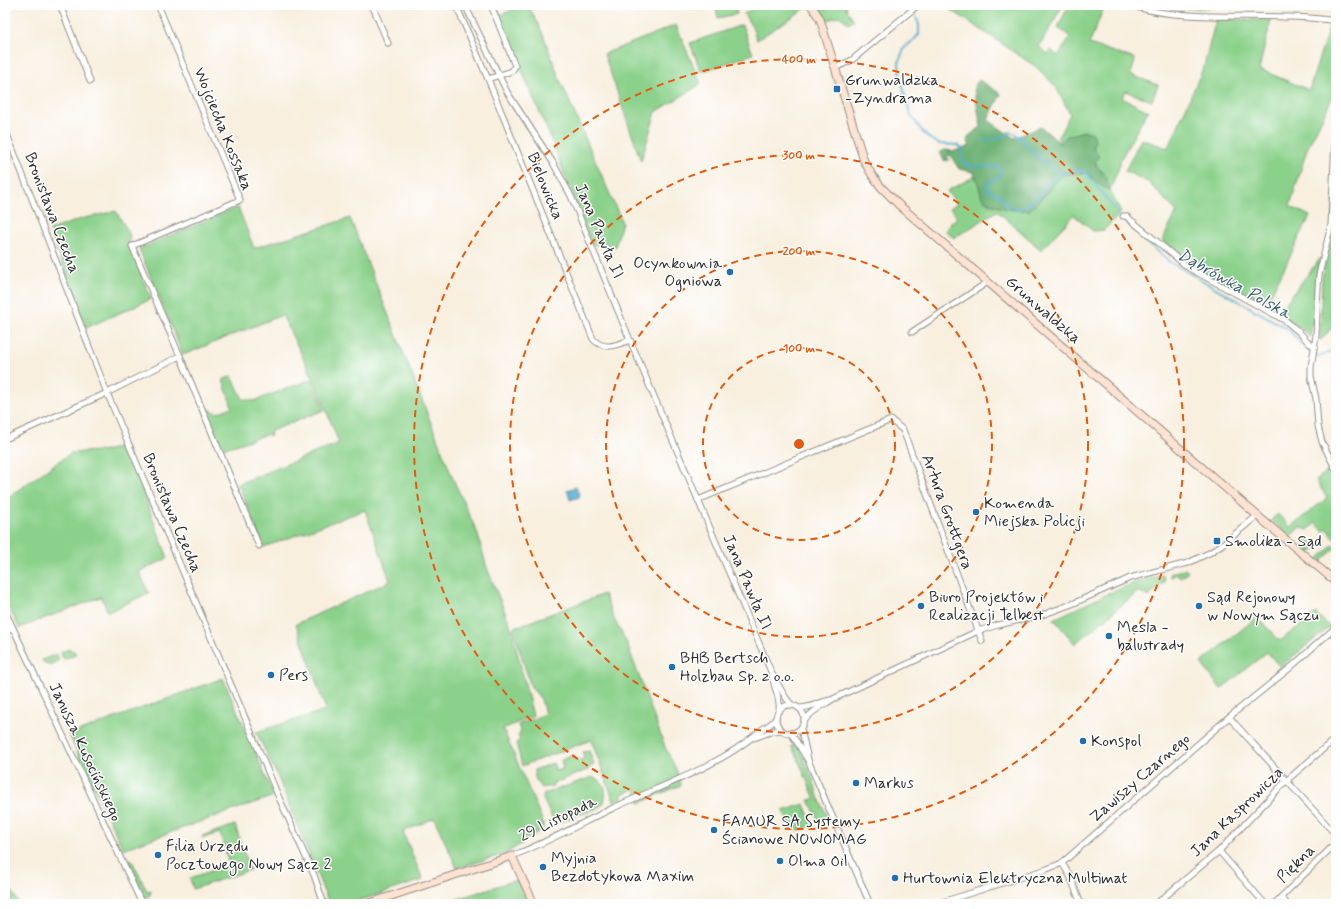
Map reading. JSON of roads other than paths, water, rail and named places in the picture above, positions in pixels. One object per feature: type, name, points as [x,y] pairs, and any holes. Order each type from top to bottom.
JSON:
[{"type":"street","points":[[60,5],[90,81]]},
{"type":"street","name":"Wojciecha Kossaka","points":[[158,5],[240,200],[132,246],[180,356]]},
{"type":"street","points":[[372,5],[388,43]]},
{"type":"street","name":"Bielowicka","points":[[456,5],[488,79],[592,339],[600,345],[607,347],[630,340]]},
{"type":"street","name":"Jana Pawła II","points":[[465,5],[498,75],[517,108],[565,183],[772,674],[787,700],[792,705]]},
{"type":"street","points":[[488,79],[512,71],[515,66],[491,5]]},
{"type":"street","name":"Grunwaldzka","points":[[812,5],[820,19],[864,161],[872,175],[889,195],[1257,516],[1336,582]]},
{"type":"street","points":[[1130,5],[1146,11],[1187,15],[1335,21],[1336,30]]},
{"type":"street","points":[[835,68],[852,60],[915,7]]},
{"type":"street","points":[[1336,117],[1331,192],[1331,225],[1318,281],[1314,348],[1311,367],[1318,426],[1322,442],[1336,470]]},
{"type":"street","name":"Bronisława Czecha","points":[[5,129],[107,393],[280,800],[314,875],[324,904]]},
{"type":"street","points":[[1123,216],[1126,216],[1189,268],[1286,321],[1314,348]]},
{"type":"street","points":[[912,332],[988,282]]},
{"type":"street","points":[[5,439],[107,393],[180,356],[259,546]]},
{"type":"street","name":"Artura Grottgera","points":[[698,500],[891,420],[903,430],[982,641]]},
{"type":"street","points":[[804,720],[809,714],[833,699],[978,631],[1042,615],[1072,604],[1130,578],[1188,563],[1211,552],[1257,516]]},
{"type":"street","name":"Janusza Kusocińskiego","points":[[5,612],[142,904]]},
{"type":"street","name":"Zawiszy Czarnego","points":[[936,904],[1062,863],[1336,627]]},
{"type":"street","points":[[5,632],[13,628]]},
{"type":"street","name":"Jana Pawła II","points":[[772,674],[773,683],[780,701],[779,710]]},
{"type":"street","points":[[801,729],[798,732],[790,733],[781,730],[776,718],[779,710],[786,706],[792,705],[800,708],[806,708],[833,699]]},
{"type":"street","points":[[800,708],[804,714],[801,729],[808,760],[870,904]]},
{"type":"street","name":"29 Listopada","points":[[753,738],[776,718]]},
{"type":"street","points":[[1229,718],[1336,835]]},
{"type":"street","name":"29 Listopada","points":[[366,904],[512,856],[702,768],[753,738],[773,731],[781,730]]},
{"type":"street","points":[[790,733],[808,760]]},
{"type":"street","name":"Jana Kasprowicza","points":[[1156,904],[1219,851],[1286,781],[1336,738]]},
{"type":"street","name":"Piękna","points":[[1274,904],[1336,843]]},
{"type":"street","points":[[1219,851],[1266,904]]},
{"type":"street","points":[[512,856],[534,904]]},
{"type":"street","points":[[1062,863],[1070,876],[1081,904]]},
{"type":"street","points":[[1281,898],[1287,904]]},
{"type":"water","points":[[576,487],[580,497],[570,500],[567,490]]},
{"type":"waterway","name":"Dąbrówka Polska","points":[[893,5],[908,6],[915,14],[919,25],[919,34],[905,47],[901,56],[899,63],[900,75],[910,114],[922,131],[930,139],[939,144],[958,145],[962,149],[963,163],[976,167],[998,167],[1001,175],[988,183],[987,189],[1001,196],[1006,205],[1009,207],[1018,209],[1030,204],[1039,196],[1049,183],[1060,174],[1079,170],[1087,174],[1119,215]]},
{"type":"waterway","points":[[984,140],[998,139],[1009,132],[1016,134],[1040,159],[1060,174]]},
{"type":"waterway","name":"Dąbrówka Polska","points":[[1123,219],[1168,261],[1288,329],[1309,352],[1318,356],[1324,355],[1336,348]]},
{"type":"place","name":"Grunwaldzka -Zyndrama","points":[[837,89]]},
{"type":"place","name":"Ocynkownia Ogniowa","points":[[730,272]]},
{"type":"place","name":"Komenda Miejska Policji","points":[[976,512]]},
{"type":"place","name":"Smolika - Sąd","points":[[1217,541]]},
{"type":"place","name":"Biuro Projektów i Realizacji Telbest","points":[[921,606]]},
{"type":"place","name":"Sąd Rejonowy w Nowym Sączu","points":[[1199,606]]},
{"type":"place","name":"Mesla - balustrady","points":[[1109,636]]},
{"type":"place","name":"BHB Bertsch Holzbau Sp. z o.o.","points":[[672,667]]},
{"type":"place","name":"Pers","points":[[271,675]]},
{"type":"place","name":"Konspol","points":[[1083,741]]},
{"type":"place","name":"Markus","points":[[856,783]]},
{"type":"place","name":"FAMUR SA Systemy Ścianowe NOWOMAG","points":[[714,830]]},
{"type":"place","name":"Filia Urzędu Pocztowego Nowy Sącz 2","points":[[158,855]]},
{"type":"place","name":"Olma Oil","points":[[780,861]]},
{"type":"place","name":"Myjnia Bezdotykowa Maxim","points":[[543,867]]},
{"type":"place","name":"Hurtownia Elektryczna Multimat","points":[[895,878]]}]
